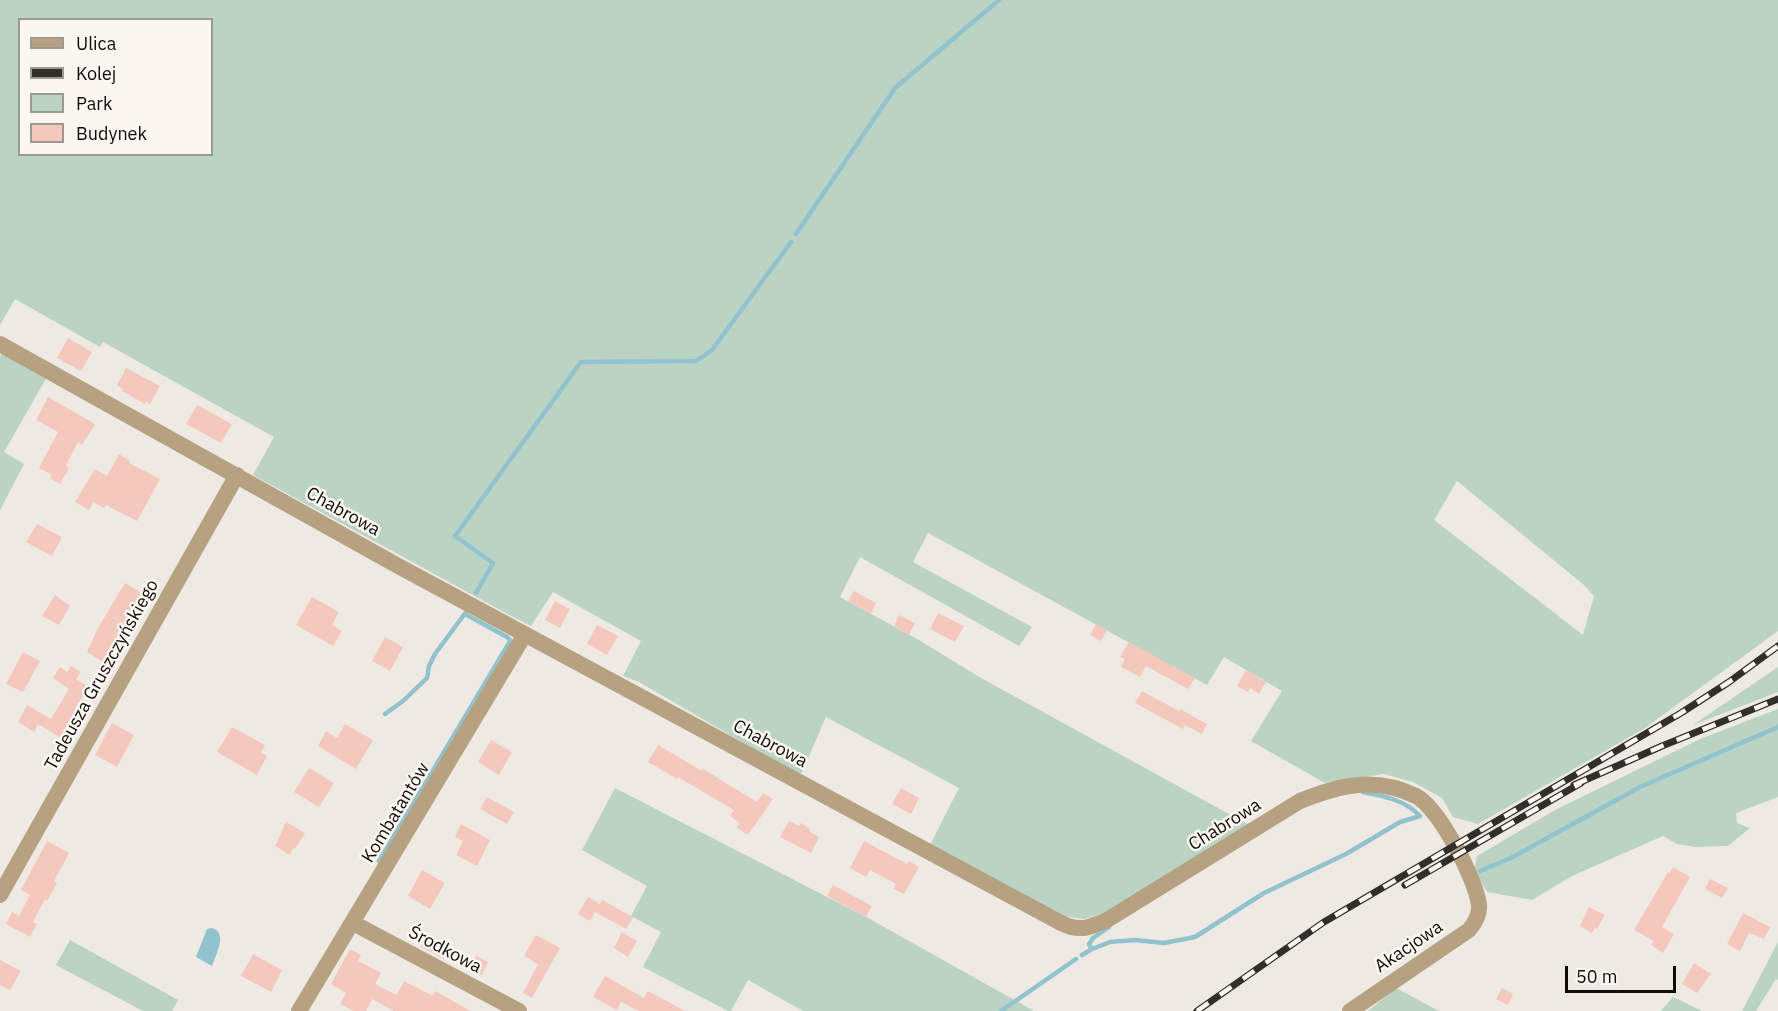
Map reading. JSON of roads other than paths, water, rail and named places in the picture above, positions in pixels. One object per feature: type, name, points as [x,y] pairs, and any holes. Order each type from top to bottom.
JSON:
[{"type":"street","name":"Chabrowa","points":[[0,344],[390,561],[1075,929],[1089,927],[1107,920],[1300,801],[1326,790],[1352,784],[1380,784],[1406,792],[1423,800],[1432,808],[1465,863],[1479,907]]},
{"type":"street","name":"Tadeusza Gruszczyńskiego","points":[[0,895],[237,475]]},
{"type":"street","name":"Kombatantów","points":[[299,1011],[525,634]]},
{"type":"street","name":"Akacjowa","points":[[1350,1011],[1468,930],[1474,924],[1479,907]]},
{"type":"street","name":"Środkowa","points":[[353,923],[519,1011]]},
{"type":"water","points":[[212,928],[217,931],[220,939],[212,966],[196,957],[207,929]]},
{"type":"waterway","points":[[796,234],[895,88],[999,0]]},
{"type":"waterway","points":[[476,593],[493,563],[455,536],[581,362],[696,361],[712,350],[791,242]]},
{"type":"waterway","points":[[385,714],[403,701],[427,678],[429,666],[435,654],[466,612]]},
{"type":"waterway","points":[[379,861],[509,643],[510,640],[507,637],[465,614]]},
{"type":"waterway","points":[[1480,871],[1511,858],[1640,787],[1778,727]]},
{"type":"waterway","points":[[1363,792],[1401,802],[1420,816]]},
{"type":"waterway","points":[[1082,955],[1110,942],[1135,940],[1164,943],[1195,937],[1264,893],[1346,854],[1400,822],[1420,816]]},
{"type":"waterway","points":[[1092,949],[1089,944],[1093,938],[1109,927]]},
{"type":"waterway","points":[[1001,1011],[1076,959]]},
{"type":"railway","points":[[1197,1011],[1324,922],[1681,713],[1778,646]]},
{"type":"railway","points":[[1574,785],[1778,699]]},
{"type":"railway","points":[[1405,885],[1581,783]]}]
